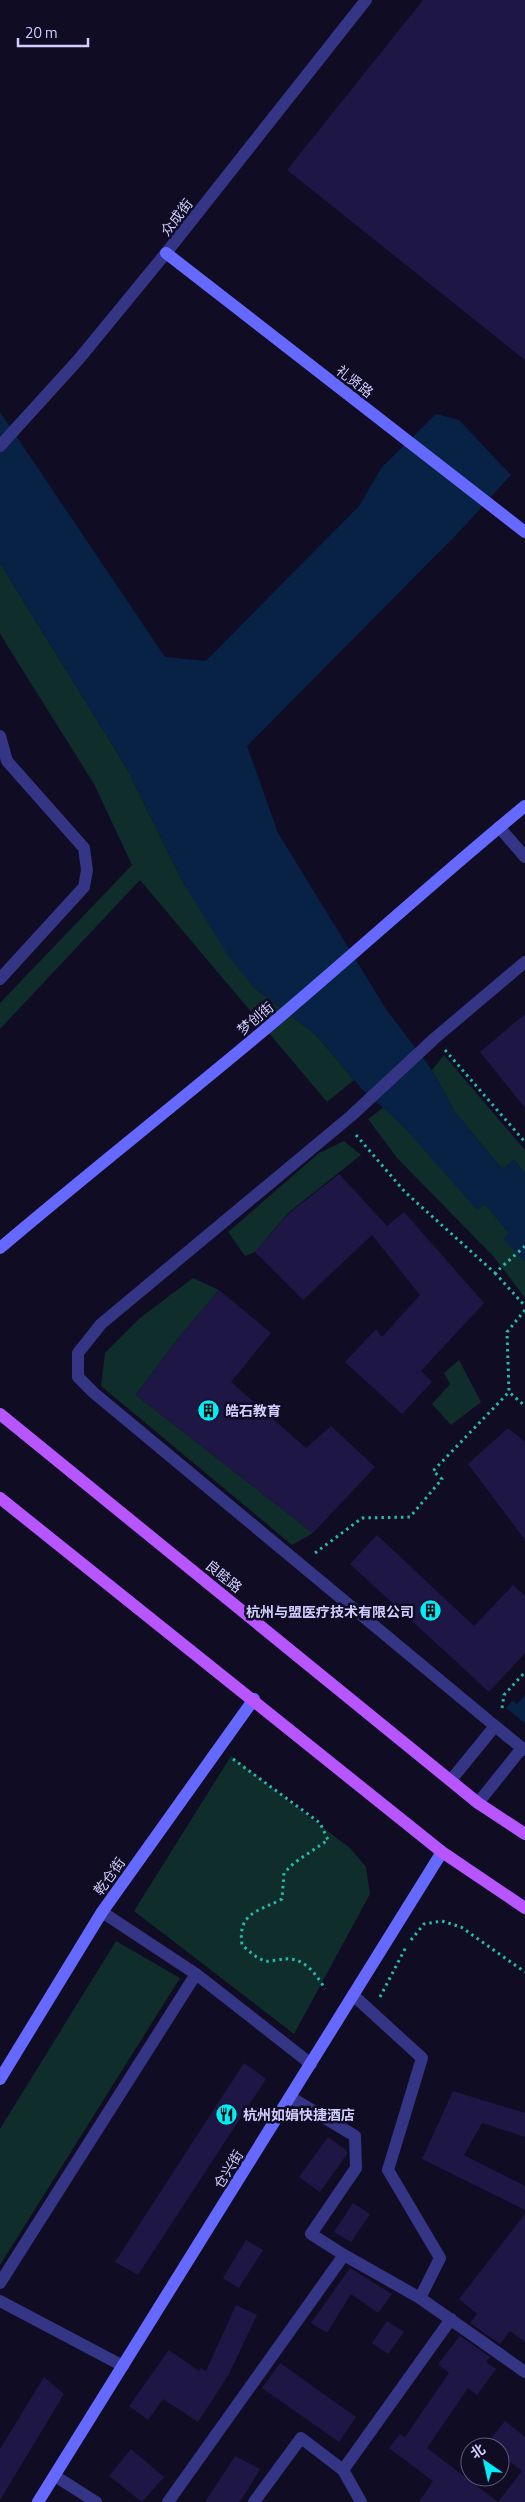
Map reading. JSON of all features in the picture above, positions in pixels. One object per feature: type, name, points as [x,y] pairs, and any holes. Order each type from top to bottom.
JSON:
[{"type":"main road","name":"良睦路","points":[[0,1414],[478,1803],[525,1834]]},
{"type":"main road","points":[[0,1498],[442,1852],[525,1908]]},
{"type":"street","name":"众成街","points":[[0,446],[79,359],[166,253],[366,0]]},
{"type":"street","name":"礼贤路","points":[[166,253],[525,532]]},
{"type":"street","points":[[0,736],[4,765],[84,848],[87,870],[84,887],[0,979]]},
{"type":"street","name":"梦创街","points":[[0,1248],[84,1176],[262,1033],[525,806]]},
{"type":"street","points":[[499,827],[525,857]]},
{"type":"street","points":[[478,1803],[524,1749],[94,1393],[78,1377],[78,1353],[101,1324],[351,1116],[525,962]]},
{"type":"street","name":"乾仓街","points":[[0,2079],[102,1912],[254,1700]]},
{"type":"street","points":[[451,1780],[495,1726]]},
{"type":"street","name":"仓兴街","points":[[38,2502],[442,1852]]},
{"type":"street","points":[[102,1912],[196,1974],[311,2064]]},
{"type":"street","points":[[0,2283],[196,1974]]},
{"type":"street","points":[[354,1995],[422,2058],[388,2170],[440,2258],[420,2298]]},
{"type":"street","points":[[290,2097],[354,2136],[356,2168],[311,2234],[420,2298],[525,2372]]},
{"type":"street","points":[[168,2502],[344,2255]]},
{"type":"street","points":[[0,2301],[123,2366]]},
{"type":"street","points":[[342,2470],[451,2319]]},
{"type":"street","points":[[254,2502],[301,2438],[342,2470],[361,2502]]},
{"type":"street","points":[[55,2476],[96,2502]]},
{"type":"path","points":[[452,1059],[525,1142]]},
{"type":"path","points":[[351,1116],[352,1131],[405,1192],[495,1273],[525,1306]]},
{"type":"path","points":[[495,1273],[525,1246]]},
{"type":"path","points":[[301,1564],[362,1518],[410,1516],[442,1480],[433,1471],[509,1392],[507,1332],[525,1310]]},
{"type":"path","points":[[509,1392],[525,1406]]},
{"type":"path","points":[[504,1695],[525,1672]]},
{"type":"path","points":[[219,1749],[320,1823],[328,1840],[294,1863],[284,1873],[282,1899],[259,1908],[248,1917],[242,1925],[241,1939],[242,1945],[253,1955],[266,1961],[288,1958],[304,1964],[316,1975],[325,1989]]},
{"type":"path","points":[[372,2012],[409,1942],[424,1924],[442,1921],[461,1927],[525,1972]]},
{"type":"green space","points":[[0,563],[126,767],[184,884],[253,987],[315,1034],[354,1080],[327,1102],[140,880],[0,1029],[0,1003],[132,865],[94,784],[0,634]]},
{"type":"green space","points":[[444,1055],[525,1150],[525,1173],[514,1160],[502,1169],[455,1112],[432,1070]]},
{"type":"green space","points":[[384,1107],[410,1133],[477,1209],[485,1204],[509,1233],[504,1239],[525,1261],[525,1298],[494,1257],[397,1158],[368,1119]]},
{"type":"green space","points":[[344,1141],[361,1155],[288,1213],[255,1252],[245,1256],[228,1232],[319,1153]]},
{"type":"green space","points":[[193,1278],[219,1290],[176,1341],[136,1395],[313,1533],[292,1545],[101,1386],[105,1353],[140,1318]]},
{"type":"green space","points":[[459,1360],[481,1402],[451,1425],[432,1404],[450,1384],[444,1373]]},
{"type":"green space","points":[[231,1756],[351,1849],[366,1867],[370,1894],[294,2034],[134,1911]]},
{"type":"green space","points":[[116,1941],[180,1978],[0,2265],[0,2129]]},
{"type":"water","points":[[0,412],[165,657],[206,661],[359,506],[382,467],[436,414],[459,420],[511,475],[459,532],[247,746],[278,833],[386,1009],[432,1070],[455,1112],[502,1169],[514,1160],[525,1173],[525,1261],[503,1239],[509,1233],[485,1204],[477,1210],[403,1126],[361,1088],[315,1034],[253,987],[229,957],[184,884],[126,767],[0,563]]},
{"type":"water","points":[[525,1695],[525,1723],[506,1708],[512,1701],[517,1704]]},
{"type":"building","points":[[423,0],[525,0],[525,360],[287,170]]},
{"type":"building","points":[[525,1014],[525,1108],[480,1052]]},
{"type":"building","points":[[339,1174],[387,1226],[404,1212],[484,1303],[421,1371],[432,1382],[402,1414],[345,1362],[376,1329],[382,1337],[420,1295],[372,1235],[303,1300],[255,1252],[288,1214]]},
{"type":"building","name":"皓石教育","points":[[219,1290],[271,1333],[231,1382],[306,1448],[331,1426],[375,1467],[313,1533],[136,1395],[176,1341]]},
{"type":"building","points":[[508,1428],[525,1442],[525,1540],[468,1464]]},
{"type":"building","name":"杭州与盟医疗技术有限公司","points":[[377,1535],[474,1626],[513,1585],[525,1596],[525,1653],[489,1692],[350,1564]]},
{"type":"building","points":[[244,2063],[266,2079],[138,2275],[115,2262]]},
{"type":"building","points":[[453,2091],[525,2113],[525,2137],[482,2123],[464,2155],[525,2186],[525,2210],[422,2159]]},
{"type":"building","points":[[328,2137],[347,2151],[347,2154],[320,2192],[299,2177]]},
{"type":"building","points":[[353,2203],[370,2214],[351,2242],[334,2232]]},
{"type":"building","points":[[525,2214],[525,2342],[510,2331],[500,2344],[470,2323],[477,2314],[459,2299]]},
{"type":"building","points":[[246,2240],[263,2250],[239,2288],[223,2278]]},
{"type":"building","points":[[350,2268],[392,2294],[378,2313],[351,2294],[327,2333],[311,2323]]},
{"type":"building","points":[[236,2305],[257,2315],[229,2374],[198,2422],[163,2399],[148,2420],[129,2406],[169,2350],[199,2371],[201,2368],[206,2371]]},
{"type":"building","points":[[387,2321],[404,2332],[388,2354],[372,2343]]},
{"type":"building","points":[[460,2336],[490,2357],[486,2362],[496,2369],[477,2395],[468,2388],[427,2448],[460,2473],[460,2487],[478,2487],[498,2502],[419,2502],[433,2481],[389,2448],[400,2434],[405,2437],[449,2373],[438,2364]]},
{"type":"building","points":[[280,2363],[356,2417],[339,2442],[262,2388]]},
{"type":"building","points":[[44,2377],[64,2394],[0,2500],[0,2449]]},
{"type":"building","points":[[505,2421],[525,2437],[525,2502],[498,2502],[522,2471],[510,2462],[510,2437],[492,2437]]},
{"type":"building","points":[[131,2449],[164,2477],[142,2502],[109,2476]]},
{"type":"building","points":[[235,2456],[260,2469],[246,2493],[239,2502],[205,2502]]},
{"type":"place","name":"皓石教育","points":[[209,1410]]},
{"type":"place","name":"杭州与盟医疗技术有限公司","points":[[430,1611]]},
{"type":"place","name":"杭州如娟快捷酒店","points":[[227,2114]]}]
